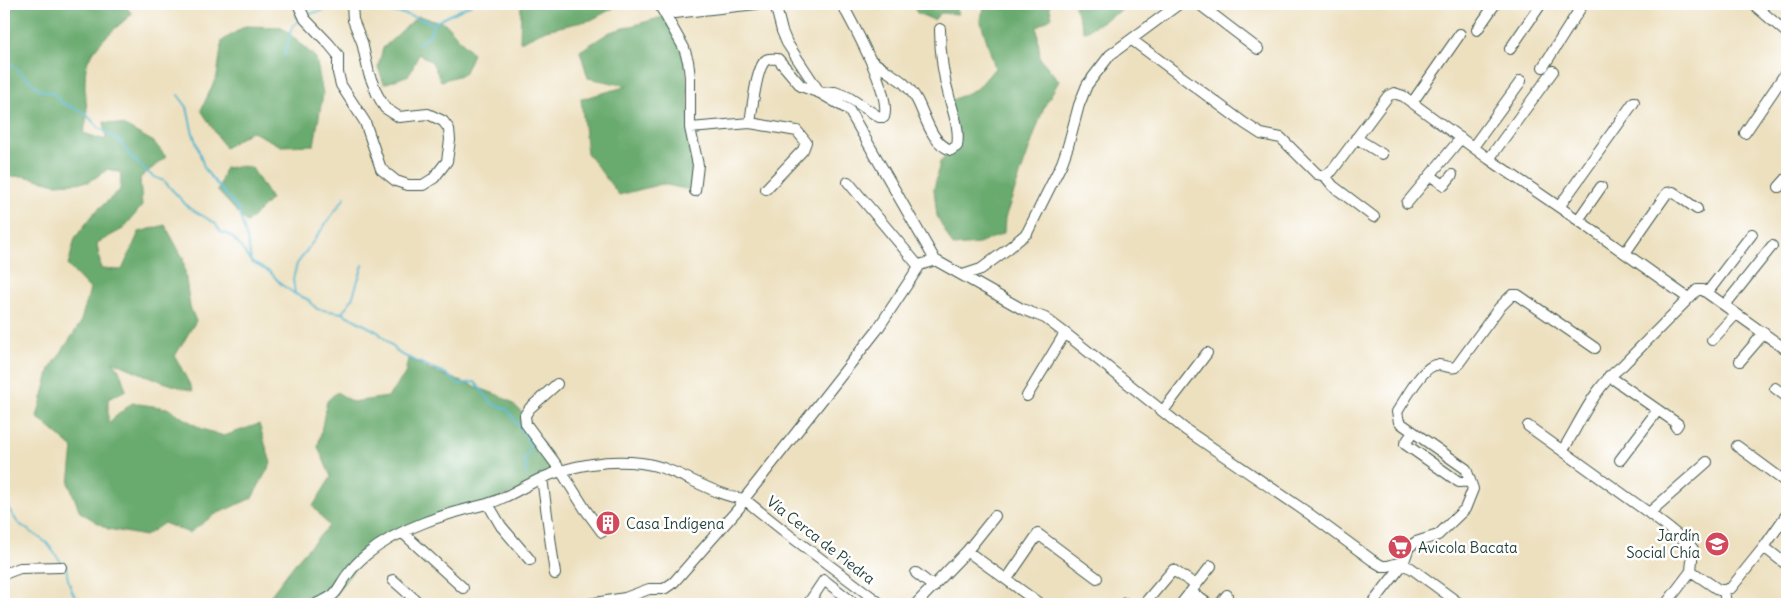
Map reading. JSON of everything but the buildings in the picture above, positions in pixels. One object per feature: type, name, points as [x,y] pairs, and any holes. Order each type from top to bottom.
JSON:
[{"type":"street","points":[[298,4],[305,20],[338,55],[338,73],[341,85],[365,122],[381,169],[402,183],[423,185],[434,178],[447,161],[450,140],[449,129],[443,121],[428,114],[399,116],[385,108],[369,74],[362,42],[353,20],[352,4]]},
{"type":"street","points":[[659,4],[684,48],[688,61],[690,77],[690,128],[698,165],[695,191]]},
{"type":"street","points":[[666,4],[669,10],[675,13],[756,4]]},
{"type":"street","points":[[776,4],[787,43],[820,93]]},
{"type":"street","points":[[820,93],[835,92],[848,97],[878,117],[884,117],[886,107],[880,84],[842,4]]},
{"type":"street","points":[[963,275],[981,269],[1010,248],[1026,232],[1062,163],[1079,105],[1087,85],[1110,55],[1179,4]]},
{"type":"street","points":[[1199,4],[1258,49]]},
{"type":"street","points":[[1478,30],[1495,4]]},
{"type":"street","points":[[1510,49],[1541,4]]},
{"type":"street","points":[[1489,159],[1548,69],[1583,4]]},
{"type":"street","points":[[1753,4],[1787,34]]},
{"type":"street","points":[[867,57],[907,84],[931,132],[944,148],[951,150],[957,146],[958,142],[957,122],[950,101],[942,62],[940,29]]},
{"type":"street","points":[[1412,103],[1460,34]]},
{"type":"street","points":[[1132,40],[1244,123],[1261,134],[1281,138],[1318,174],[1325,176],[1333,186],[1374,217]]},
{"type":"street","points":[[750,124],[756,83],[764,62],[769,58],[778,59],[802,86],[820,93],[849,110],[935,260],[1022,309],[1045,318],[1186,430],[1308,513],[1372,560],[1382,566],[1403,564],[1460,604]]},
{"type":"street","points":[[1745,133],[1787,71]]},
{"type":"street","points":[[1473,147],[1521,81]]},
{"type":"street","points":[[1325,176],[1332,171],[1388,96],[1394,93],[1403,96],[1489,159],[1623,250],[1688,298]]},
{"type":"street","points":[[1560,207],[1634,102]]},
{"type":"street","points":[[690,128],[750,124],[797,130],[806,142],[803,150],[766,189]]},
{"type":"street","points":[[1356,138],[1382,154]]},
{"type":"street","points":[[1408,203],[1460,138]]},
{"type":"street","points":[[1431,176],[1444,185],[1452,175]]},
{"type":"street","points":[[1779,187],[1787,178]]},
{"type":"street","points":[[848,182],[916,263],[920,264],[935,260]]},
{"type":"street","points":[[1578,220],[1601,187]]},
{"type":"street","points":[[1623,250],[1667,192],[1673,192],[1698,209]]},
{"type":"street","points":[[1707,293],[1752,234]]},
{"type":"street","points":[[1725,305],[1772,246]]},
{"type":"street","points":[[590,604],[625,598],[649,589],[664,589],[674,582],[739,508],[744,499],[878,330],[920,264]]},
{"type":"street","points":[[975,283],[981,269]]},
{"type":"street","points":[[1563,450],[1595,394],[1609,376],[1622,366],[1697,290],[1703,290],[1787,350]]},
{"type":"street","points":[[1372,604],[1403,564],[1410,548],[1416,542],[1438,535],[1465,509],[1473,489],[1466,469],[1399,422],[1398,412],[1410,391],[1429,367],[1436,365],[1456,367],[1498,308],[1512,295],[1518,295],[1595,348]]},
{"type":"street","points":[[1712,340],[1736,314]]},
{"type":"street","points":[[1028,396],[1065,333]]},
{"type":"street","points":[[1740,361],[1764,333]]},
{"type":"street","points":[[1163,411],[1208,354]]},
{"type":"street","points":[[1609,376],[1678,424],[1676,427]]},
{"type":"street","points":[[557,384],[530,408],[525,415],[526,424],[561,471],[585,510],[602,532]]},
{"type":"street","points":[[1775,388],[1787,397]]},
{"type":"street","points":[[1620,460],[1658,410]]},
{"type":"street","points":[[1528,426],[1649,512],[1693,549],[1690,571],[1666,604]]},
{"type":"street","points":[[1413,432],[1405,444],[1459,482],[1470,481]]},
{"type":"street","points":[[1737,446],[1787,482]]},
{"type":"street","points":[[316,604],[335,594],[348,573],[366,555],[403,533],[439,517],[477,505],[488,504],[561,471],[602,462],[655,464],[700,485],[744,499]]},
{"type":"street","points":[[1649,512],[1707,462]]},
{"type":"street","points":[[542,478],[555,574]]},
{"type":"street","name":"Vía Cerca de Piedra","points":[[744,499],[789,536],[881,604]]},
{"type":"street","points":[[488,504],[502,526],[530,560]]},
{"type":"street","points":[[1690,571],[1714,588],[1724,590],[1731,588],[1764,547],[1787,514]]},
{"type":"street","points":[[916,604],[967,551],[995,516]]},
{"type":"street","points":[[403,533],[463,588]]},
{"type":"street","points":[[1007,579],[1038,534],[1097,578]]},
{"type":"street","points":[[1764,547],[1787,565]]},
{"type":"street","points":[[967,551],[1040,604]]},
{"type":"street","points":[[1181,604],[1211,566]]},
{"type":"street","points":[[4,574],[20,568],[62,567]]},
{"type":"street","points":[[1144,604],[1173,570],[1208,604]]},
{"type":"street","points":[[916,573],[934,587]]},
{"type":"street","points":[[838,590],[846,578]]},
{"type":"street","points":[[393,580],[420,604]]},
{"type":"street","points":[[808,604],[824,580],[851,601],[849,604]]},
{"type":"street","points":[[1724,590],[1726,604]]},
{"type":"street","points":[[1220,604],[1227,595]]},
{"type":"green space","points":[[4,4],[124,4],[132,14],[102,41],[88,61],[85,82],[87,115],[83,133],[106,140],[104,122],[123,125],[154,142],[166,157],[140,178],[142,206],[123,229],[97,243],[101,269],[122,270],[139,232],[165,225],[183,258],[190,307],[196,321],[175,356],[193,391],[152,378],[113,361],[119,369],[126,390],[108,399],[108,423],[132,403],[167,408],[202,429],[224,436],[259,424],[271,463],[252,498],[214,515],[189,533],[164,523],[145,536],[108,529],[80,512],[69,484],[73,448],[37,417],[50,369],[80,324],[90,289],[68,266],[75,238],[95,212],[120,190],[121,173],[108,169],[89,182],[56,184],[24,176],[4,177]]},
{"type":"green space","points":[[521,4],[621,4],[591,20],[546,30],[520,42]]},
{"type":"green space","points":[[912,4],[957,4],[958,14],[941,13],[934,20],[917,13]]},
{"type":"green space","points":[[986,4],[1049,4],[1052,17],[1037,27],[1040,58],[1059,81],[1044,107],[1005,218],[1004,233],[979,244],[953,246],[937,216],[934,189],[940,162],[957,146],[950,101],[978,88],[995,68],[980,19]]},
{"type":"green space","points":[[1074,4],[1130,4],[1084,32]]},
{"type":"green space","points":[[418,16],[445,23],[473,54],[464,74],[441,81],[432,62],[419,54],[409,75],[384,84],[378,67],[383,48]]},
{"type":"green space","points":[[666,16],[684,48],[695,191],[662,184],[619,195],[587,153],[581,99],[628,86],[588,78],[580,51],[610,32]]},
{"type":"green space","points":[[245,26],[282,27],[316,58],[323,94],[314,145],[281,146],[251,131],[225,148],[201,110],[217,76],[222,41]]},
{"type":"green space","points":[[242,166],[252,168],[271,199],[247,223],[218,191],[225,168]]},
{"type":"green space","points":[[408,358],[430,370],[498,395],[511,402],[525,415],[561,471],[488,504],[439,517],[366,555],[335,594],[316,604],[264,604],[300,557],[329,526],[313,506],[331,477],[318,447],[327,401],[337,392],[352,402],[388,397],[405,374]]},
{"type":"waterway","points":[[306,15],[345,4]]},
{"type":"waterway","points":[[366,4],[370,9],[404,14],[434,23],[472,4]]},
{"type":"waterway","points":[[296,9],[296,18],[299,20]]},
{"type":"waterway","points":[[284,57],[292,27],[301,19]]},
{"type":"waterway","points":[[417,44],[429,36],[434,24]]},
{"type":"waterway","points":[[4,60],[7,60],[40,90],[53,93],[62,103],[85,113],[98,127],[121,142],[131,157],[152,176],[164,181],[189,208],[215,223],[221,232],[231,236],[251,262],[270,272],[282,285],[295,294],[307,299],[317,309],[342,313],[378,332],[400,354],[446,374],[459,384],[475,382],[493,404],[507,409],[526,436],[531,450],[524,459],[527,467],[526,474]]},
{"type":"waterway","points":[[178,95],[187,107],[192,130],[205,170],[238,209],[251,261]]},
{"type":"waterway","points":[[295,294],[293,279],[297,264],[345,197]]},
{"type":"waterway","points":[[342,313],[352,299],[363,265]]},
{"type":"waterway","points":[[4,488],[8,508],[18,523],[47,543],[61,562],[66,565],[70,586],[81,604]]},
{"type":"place","name":"Casa Indígena","points":[[608,523]]},
{"type":"place","name":"Jardín Social Chía","points":[[1717,544]]},
{"type":"place","name":"Avicola Bacata","points":[[1400,547]]}]
